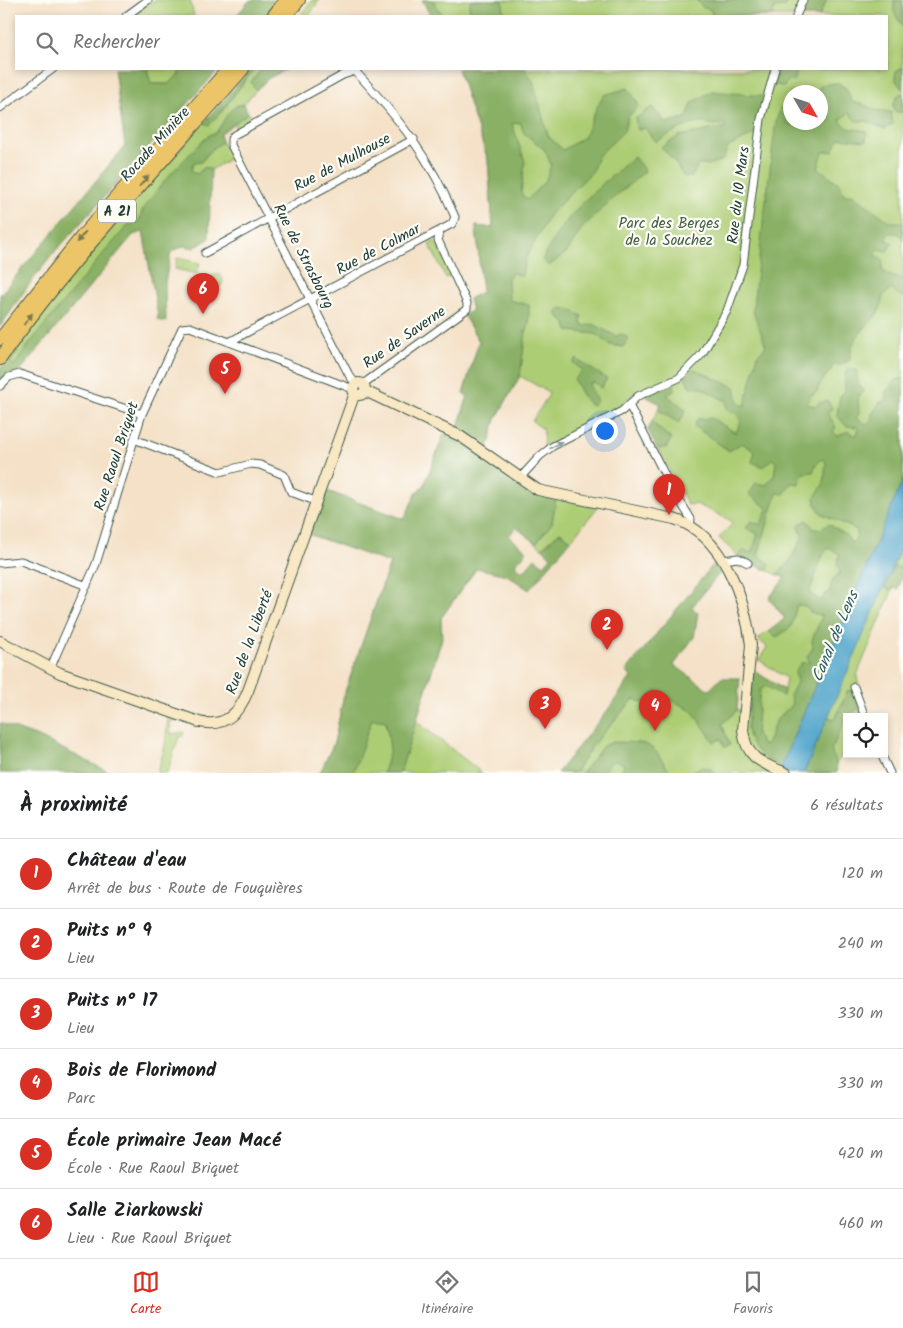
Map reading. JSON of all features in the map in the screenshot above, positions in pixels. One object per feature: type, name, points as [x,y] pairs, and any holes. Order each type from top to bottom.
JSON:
[{"type":"highway","points":[[274,15],[286,0]]},
{"type":"highway","points":[[287,15],[299,0]]},
{"type":"highway","name":"Rocade Minière","points":[[0,339],[82,236],[227,70]]},
{"type":"highway","name":"Rocade Minière","points":[[0,359],[29,318],[90,242],[241,70]]},
{"type":"street","points":[[127,15],[148,0]]},
{"type":"street","points":[[796,15],[802,0]]},
{"type":"street","points":[[0,108],[52,70]]},
{"type":"street","name":"Rue du 10 Mars","points":[[520,478],[552,446],[629,405],[638,396],[666,385],[697,361],[727,310],[745,259],[761,119],[774,70]]},
{"type":"street","name":"Rue de Strasbourg","points":[[357,387],[231,146],[231,139],[234,135],[335,80],[355,72],[414,140]]},
{"type":"street","name":"Rue de Colmar","points":[[229,342],[312,300],[452,224],[455,217],[432,169],[414,140]]},
{"type":"street","name":"Rue de Mulhouse","points":[[205,253],[414,140]]},
{"type":"street","name":"Rue de Saverne","points":[[357,387],[467,309],[467,303],[438,240],[440,232]]},
{"type":"street","name":"Rue Raoul Briquet","points":[[50,668],[87,586],[142,414],[182,328],[190,327],[357,387]]},
{"type":"street","points":[[0,386],[14,375],[26,375],[142,414]]},
{"type":"street","points":[[357,387],[460,436],[541,492],[674,519],[690,526],[715,547],[723,560],[743,612],[750,639],[744,741],[754,758],[786,773]]},
{"type":"street","name":"Rue de la Liberté","points":[[0,641],[50,668],[200,722],[217,724],[232,717],[242,706],[248,691],[357,387]]},
{"type":"street","points":[[629,405],[670,485],[691,519],[690,526]]},
{"type":"street","points":[[134,439],[220,472],[234,470],[251,464],[260,465],[284,475],[291,492],[315,501]]},
{"type":"street","points":[[723,560],[738,558],[748,563]]},
{"type":"street","points":[[0,563],[24,562],[87,586]]},
{"type":"street","points":[[854,687],[864,713]]},
{"type":"street","points":[[882,758],[890,773]]},
{"type":"green space","points":[[154,0],[190,0],[194,15],[133,15]]},
{"type":"green space","points":[[250,0],[278,0],[266,15],[237,15]]},
{"type":"green space","points":[[312,0],[319,0],[310,15],[301,14]]},
{"type":"green space","name":"Parc des Berges de la Souchez","points":[[422,0],[800,0],[805,7],[808,0],[903,0],[903,568],[898,589],[894,588],[892,591],[857,675],[862,713],[843,713],[843,754],[830,773],[561,773],[656,653],[737,710],[748,710],[753,670],[784,690],[786,678],[759,660],[767,647],[758,639],[785,619],[769,598],[785,578],[741,559],[719,538],[732,524],[730,520],[696,504],[688,505],[648,430],[661,404],[638,392],[628,398],[620,409],[544,447],[543,429],[532,421],[550,393],[520,376],[496,419],[488,448],[484,445],[480,453],[477,568],[441,618],[442,638],[416,721],[482,773],[320,773],[334,743],[344,695],[390,563],[308,534],[324,490],[404,519],[417,492],[424,486],[444,434],[454,438],[468,396],[463,394],[479,341],[464,316],[472,310],[469,299],[482,292],[476,226],[493,228],[488,160],[458,70],[888,70],[888,15],[430,15]]},
{"type":"green space","points":[[422,0],[433,0],[442,15],[430,15]]},
{"type":"green space","points":[[471,0],[503,0],[504,15],[472,15],[469,7]]},
{"type":"green space","points":[[697,0],[787,0],[785,7],[774,8],[773,15],[713,15],[710,9],[703,8]]},
{"type":"green space","points":[[808,0],[827,0],[820,15],[801,15]]},
{"type":"green space","points":[[894,0],[903,0],[903,28],[894,12]]},
{"type":"green space","points":[[903,67],[903,90],[895,79],[896,71]]},
{"type":"green space","points":[[114,70],[147,70],[151,84],[168,84],[180,74],[177,70],[218,70],[53,254],[0,327],[0,295],[125,146]]},
{"type":"green space","points":[[147,70],[177,70],[180,74],[168,84],[150,84]]},
{"type":"green space","points":[[250,70],[253,70],[209,125],[203,123]]},
{"type":"green space","points":[[253,70],[261,70],[251,82],[256,90],[244,104],[234,106],[215,134],[143,208],[139,221],[29,344],[14,366],[11,362],[18,351],[17,346],[62,289],[203,123],[221,113]]},
{"type":"green space","points":[[261,70],[285,70],[269,78],[256,90],[251,82]]},
{"type":"green space","points":[[458,70],[526,70],[533,81],[548,136],[563,150],[584,137],[604,95],[628,88],[639,105],[628,117],[624,131],[598,156],[592,172],[550,214],[526,258],[522,276],[512,273],[508,278],[509,300],[529,305],[529,324],[527,331],[524,331],[526,332],[520,376],[496,419],[488,448],[457,430],[468,396],[463,394],[479,341],[464,316],[472,310],[469,299],[482,292],[476,226],[493,228],[488,160]],"holes":[[[520,122],[524,133],[545,150],[551,165],[546,180],[527,200],[521,193],[525,162],[512,124]]]},
{"type":"green space","points":[[778,70],[798,70],[794,80],[787,81],[783,87],[772,84]]},
{"type":"green space","points":[[838,83],[846,88],[852,102],[875,110],[891,112],[893,124],[885,129],[866,121],[856,121],[849,113],[840,120],[848,128],[867,131],[866,141],[840,138],[833,151],[823,152],[818,168],[840,184],[844,195],[852,194],[890,222],[903,222],[903,239],[897,233],[889,233],[886,239],[893,243],[887,251],[879,249],[875,255],[883,260],[882,270],[892,277],[903,278],[903,298],[891,289],[883,296],[877,313],[855,340],[851,349],[850,360],[840,365],[834,364],[817,392],[810,396],[807,404],[816,406],[819,403],[828,401],[832,408],[828,413],[836,428],[833,431],[837,436],[848,431],[855,436],[859,430],[857,427],[846,426],[837,415],[840,396],[845,391],[845,374],[850,368],[857,371],[858,383],[864,392],[861,395],[858,394],[859,414],[856,418],[866,424],[871,421],[872,414],[880,402],[884,402],[887,398],[885,393],[896,380],[903,378],[903,480],[781,766],[758,752],[749,736],[747,729],[753,670],[784,690],[783,696],[766,686],[760,690],[756,734],[763,746],[768,741],[776,721],[792,703],[790,696],[797,682],[795,671],[801,663],[809,662],[807,656],[813,648],[812,640],[822,616],[810,612],[805,606],[797,605],[791,627],[777,637],[769,632],[785,618],[769,598],[785,578],[777,574],[788,564],[802,538],[799,525],[807,520],[814,529],[821,529],[829,524],[847,536],[851,543],[856,540],[857,530],[822,514],[816,505],[815,497],[824,483],[826,462],[822,459],[816,464],[813,472],[803,473],[799,484],[791,483],[784,494],[777,493],[758,555],[770,564],[768,570],[741,559],[738,556],[743,551],[752,553],[758,534],[746,528],[751,521],[761,525],[767,508],[749,494],[756,483],[766,485],[774,475],[776,462],[772,459],[764,467],[752,462],[755,452],[742,443],[729,451],[694,426],[697,419],[711,418],[736,433],[741,421],[736,413],[727,410],[726,401],[698,386],[690,387],[685,377],[694,369],[735,387],[738,403],[745,406],[758,354],[766,346],[753,311],[776,121],[781,107],[783,108],[783,130],[828,130],[828,122],[831,120],[830,115],[828,115],[828,85],[821,85]],"holes":[[[828,548],[840,554],[837,563],[840,573],[833,579],[829,592],[825,594],[821,601],[809,593],[823,555]]]},
{"type":"green space","points":[[712,91],[762,96],[757,133],[728,147],[723,160],[708,165],[698,165],[692,177],[684,177],[674,161],[661,147],[679,136],[726,127],[725,124],[702,123],[690,125],[655,142],[645,128],[638,130],[635,119],[652,107],[666,123],[687,117],[692,103]]},
{"type":"green space","points":[[903,93],[903,112],[895,112],[893,105],[898,95]]},
{"type":"green space","points":[[244,104],[248,113],[220,134],[222,142],[212,149],[201,162],[193,163],[191,171],[197,174],[205,167],[211,170],[209,239],[194,248],[183,246],[171,252],[165,283],[166,322],[157,320],[158,316],[143,232],[133,235],[20,371],[0,383],[0,369],[17,346],[18,350],[11,362],[14,366],[29,344],[102,255],[128,225],[139,221],[150,199],[159,187],[210,134],[215,134],[233,109]]},
{"type":"green space","points":[[249,113],[252,119],[236,128],[233,122]]},
{"type":"green space","points":[[222,142],[231,158],[211,170],[205,167],[197,174],[191,171],[193,163],[201,162],[212,149]]},
{"type":"green space","points":[[634,157],[645,171],[583,227],[567,252],[549,266],[542,260],[560,230],[594,192]]},
{"type":"green space","points":[[435,241],[452,275],[446,278],[429,244]]},
{"type":"green space","points":[[177,258],[200,263],[197,274],[175,269]]},
{"type":"green space","points":[[216,274],[221,276],[223,281],[221,286],[216,288],[211,286],[209,281],[211,276]]},
{"type":"green space","points":[[561,308],[571,310],[582,316],[581,323],[585,326],[593,324],[616,336],[621,334],[629,338],[623,347],[610,345],[596,334],[568,331],[566,324],[556,314]]},
{"type":"green space","points":[[576,359],[607,379],[601,388],[593,382],[589,384],[597,401],[592,406],[585,400],[574,380],[583,370],[573,363]]},
{"type":"green space","points":[[674,384],[674,391],[667,395],[686,410],[679,423],[658,410],[661,404],[645,396]]},
{"type":"green space","points":[[652,422],[671,439],[667,447],[657,449],[648,430]]},
{"type":"green space","points":[[444,434],[556,498],[552,523],[536,543],[516,527],[509,536],[527,551],[515,565],[523,572],[535,558],[544,565],[551,557],[542,548],[560,532],[571,540],[529,590],[507,575],[476,568],[441,618],[442,638],[400,773],[383,773],[390,749],[386,721],[372,719],[353,773],[320,773],[334,743],[344,695],[390,563],[308,534],[324,490],[404,519],[417,492],[424,486]]},
{"type":"green space","points":[[556,498],[598,507],[571,540],[560,532],[542,548],[536,543],[552,523]]},
{"type":"green space","points":[[717,560],[724,568],[692,607],[698,613],[694,637],[674,665],[709,690],[721,678],[740,678],[737,710],[722,724],[730,745],[725,747],[721,739],[714,742],[693,712],[657,691],[644,703],[634,699],[595,742],[575,773],[557,773],[607,711],[631,677],[626,671]]},
{"type":"green space","points":[[894,566],[903,569],[898,589],[894,588],[892,591],[885,588]]},
{"type":"green space","points":[[848,690],[853,692],[859,708],[852,713],[843,713],[843,725],[831,750],[836,762],[837,773],[804,773],[828,717],[835,719]]},
{"type":"green space","points":[[168,716],[181,720],[170,722],[171,734],[184,732],[183,736],[179,737],[167,773],[157,773],[165,746]]},
{"type":"green space","points":[[0,723],[41,738],[111,773],[0,773]]},
{"type":"green space","points":[[613,742],[648,745],[658,754],[671,773],[621,773],[624,764],[613,760],[603,773],[582,773],[603,746]]},
{"type":"green space","points":[[701,767],[709,768],[717,773],[690,773]]},
{"type":"water","points":[[903,480],[903,543],[804,773],[778,773]]},
{"type":"place","name":"Salle Ziarkowski","points":[[203,314]]},
{"type":"place","name":"École primaire Jean Macé","points":[[225,394]]},
{"type":"place","name":"Château d'eau","points":[[669,515]]},
{"type":"place","name":"Puits n° 9","points":[[607,650]]},
{"type":"place","name":"Puits n° 17","points":[[545,729]]},
{"type":"place","name":"Bois de Florimond","points":[[655,731]]},
{"type":"water label","name":"Canal de Lens","points":[[834,636]]}]
